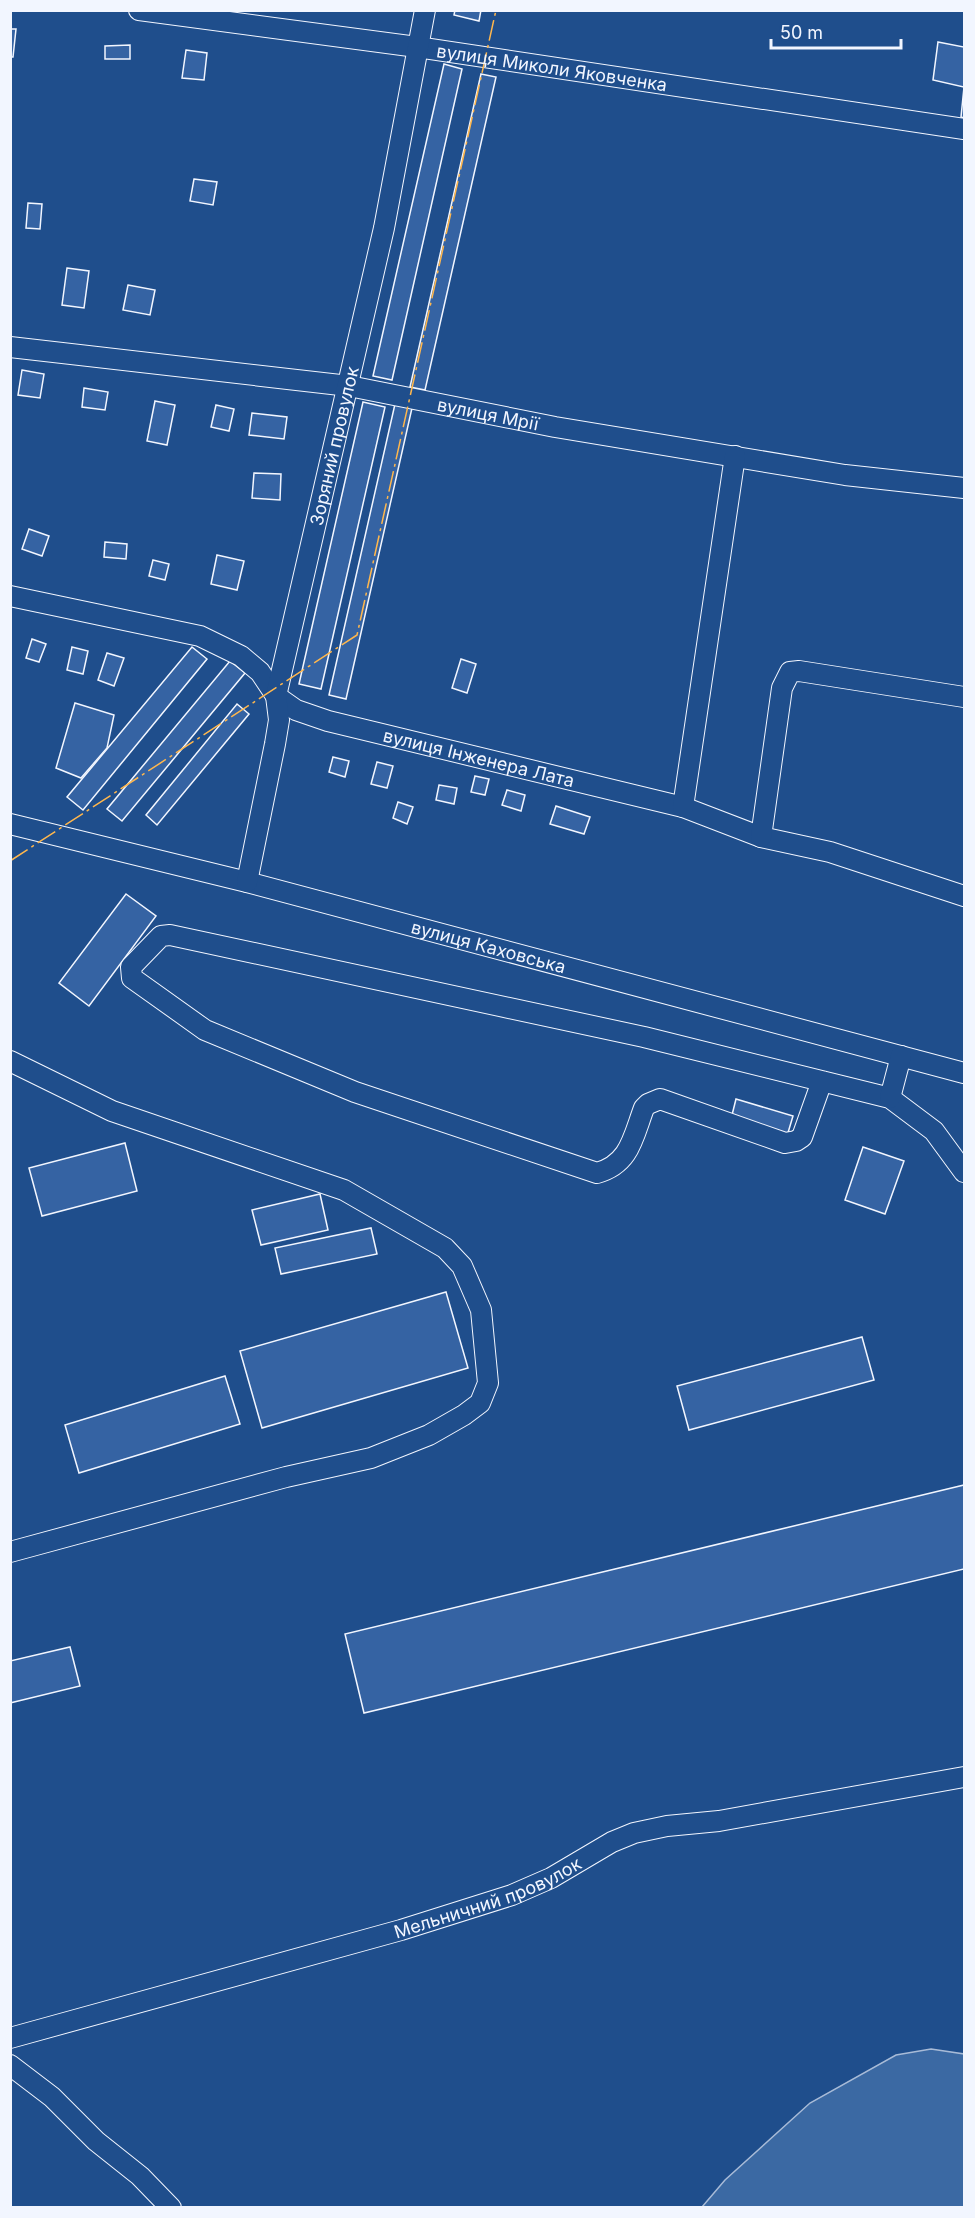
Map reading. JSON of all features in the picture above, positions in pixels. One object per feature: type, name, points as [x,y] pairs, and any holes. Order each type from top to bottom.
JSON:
[{"type":"street","name":"вулиця Миколи Яковченка","points":[[139,10],[417,47],[964,129]]},
{"type":"street","name":"Зоряний провулок","points":[[247,882],[279,720],[276,696],[391,195],[425,10]]},
{"type":"street","name":"вулиця Мрії","points":[[10,347],[349,386],[555,427],[845,475],[964,488]]},
{"type":"street","points":[[683,807],[735,456]]},
{"type":"street","name":"вулиця Інженера Лата","points":[[10,596],[200,636],[241,656],[260,672],[276,696],[296,710],[328,722],[683,807],[761,837],[830,852],[964,896]]},
{"type":"street","points":[[761,837],[782,688],[790,672],[799,671],[964,697]]},
{"type":"street","name":"вулиця Каховська","points":[[10,825],[247,882],[964,1073]]},
{"type":"street","points":[[822,1081],[802,1137],[796,1141],[785,1143],[660,1099],[644,1108],[626,1155],[617,1165],[597,1173],[355,1092],[205,1030],[132,978],[130,972],[131,967],[161,936],[170,935],[644,1037],[822,1081],[890,1098],[934,1131],[964,1172]]},
{"type":"street","points":[[890,1098],[901,1056]]},
{"type":"street","points":[[10,1061],[112,1111],[344,1190],[444,1248],[462,1266],[481,1310],[488,1383],[480,1403],[465,1415],[429,1436],[371,1458],[286,1476],[10,1552]]},
{"type":"street","name":"Мельничний провулок","points":[[10,2038],[401,1930],[512,1895],[551,1878],[612,1842],[634,1833],[667,1826],[718,1821],[964,1778]]},
{"type":"street","points":[[10,2065],[52,2097],[96,2141],[140,2176],[171,2208]]},
{"type":"water","points":[[931,2049],[964,2054],[964,2207],[702,2207],[725,2180],[810,2103],[896,2055]]},
{"type":"building","points":[[455,10],[481,10],[479,21],[454,15]]},
{"type":"building","points":[[10,29],[16,29],[13,57],[10,57]]},
{"type":"building","points":[[938,42],[964,47],[964,87],[933,80]]},
{"type":"building","points":[[130,45],[130,59],[105,59],[105,46]]},
{"type":"building","points":[[186,50],[207,53],[204,80],[182,78]]},
{"type":"building","points":[[444,64],[462,69],[392,380],[373,376]]},
{"type":"building","points":[[481,74],[496,77],[425,390],[410,387]]},
{"type":"building","points":[[964,87],[964,118],[961,117]]},
{"type":"building","points":[[194,179],[217,182],[213,205],[190,201]]},
{"type":"building","points":[[28,203],[42,204],[40,229],[26,228]]},
{"type":"building","points":[[67,268],[89,271],[84,308],[62,305]]},
{"type":"building","points":[[128,285],[155,290],[150,315],[123,310]]},
{"type":"building","points":[[22,370],[44,374],[40,398],[18,395]]},
{"type":"building","points":[[84,388],[108,392],[105,410],[82,407]]},
{"type":"building","points":[[155,401],[175,405],[167,445],[147,441]]},
{"type":"building","points":[[363,402],[385,407],[321,689],[299,684]]},
{"type":"building","points":[[395,404],[412,408],[346,699],[329,695]]},
{"type":"building","points":[[216,405],[234,409],[229,431],[211,427]]},
{"type":"building","points":[[252,413],[287,417],[284,439],[249,435]]},
{"type":"building","points":[[254,473],[281,474],[280,500],[252,498]]},
{"type":"building","points":[[29,529],[49,536],[42,556],[22,549]]},
{"type":"building","points":[[105,542],[127,544],[126,559],[104,557]]},
{"type":"building","points":[[217,555],[244,561],[237,590],[211,584]]},
{"type":"building","points":[[153,560],[169,564],[165,580],[149,576]]},
{"type":"building","points":[[32,639],[46,644],[39,662],[26,658]]},
{"type":"building","points":[[72,647],[88,651],[83,674],[67,670]]},
{"type":"building","points":[[192,647],[207,659],[83,810],[67,797]]},
{"type":"building","points":[[107,653],[124,658],[114,686],[98,680]]},
{"type":"building","points":[[461,659],[476,664],[467,693],[452,688]]},
{"type":"building","points":[[230,661],[245,673],[122,821],[107,809]]},
{"type":"building","points":[[75,703],[114,715],[107,748],[81,778],[56,768]]},
{"type":"building","points":[[237,704],[249,714],[157,825],[146,815]]},
{"type":"building","points":[[333,757],[349,761],[345,777],[329,772]]},
{"type":"building","points":[[377,762],[393,766],[387,788],[371,784]]},
{"type":"building","points":[[475,776],[489,779],[485,795],[471,792]]},
{"type":"building","points":[[439,785],[457,788],[454,804],[436,800]]},
{"type":"building","points":[[507,790],[525,795],[521,811],[502,805]]},
{"type":"building","points":[[398,802],[413,807],[407,824],[393,818]]},
{"type":"building","points":[[556,806],[590,817],[584,834],[550,824]]},
{"type":"building","points":[[126,894],[156,916],[89,1006],[59,983]]},
{"type":"building","points":[[736,1099],[793,1116],[787,1136],[731,1119]]},
{"type":"building","points":[[125,1143],[137,1191],[42,1216],[29,1168]]},
{"type":"building","points":[[863,1147],[904,1161],[885,1214],[845,1200]]},
{"type":"building","points":[[320,1194],[328,1230],[261,1245],[252,1210]]},
{"type":"building","points":[[371,1228],[377,1254],[281,1274],[275,1248]]},
{"type":"building","points":[[446,1292],[468,1368],[262,1428],[240,1351]]},
{"type":"building","points":[[862,1337],[874,1380],[689,1430],[677,1386]]},
{"type":"building","points":[[225,1376],[240,1424],[79,1473],[65,1425]]},
{"type":"building","points":[[964,1485],[964,1569],[364,1713],[345,1634]]},
{"type":"building","points":[[70,1647],[80,1686],[10,1703],[10,1661]]},
{"type":"power","points":[[10,861],[357,635],[496,10]]}]
